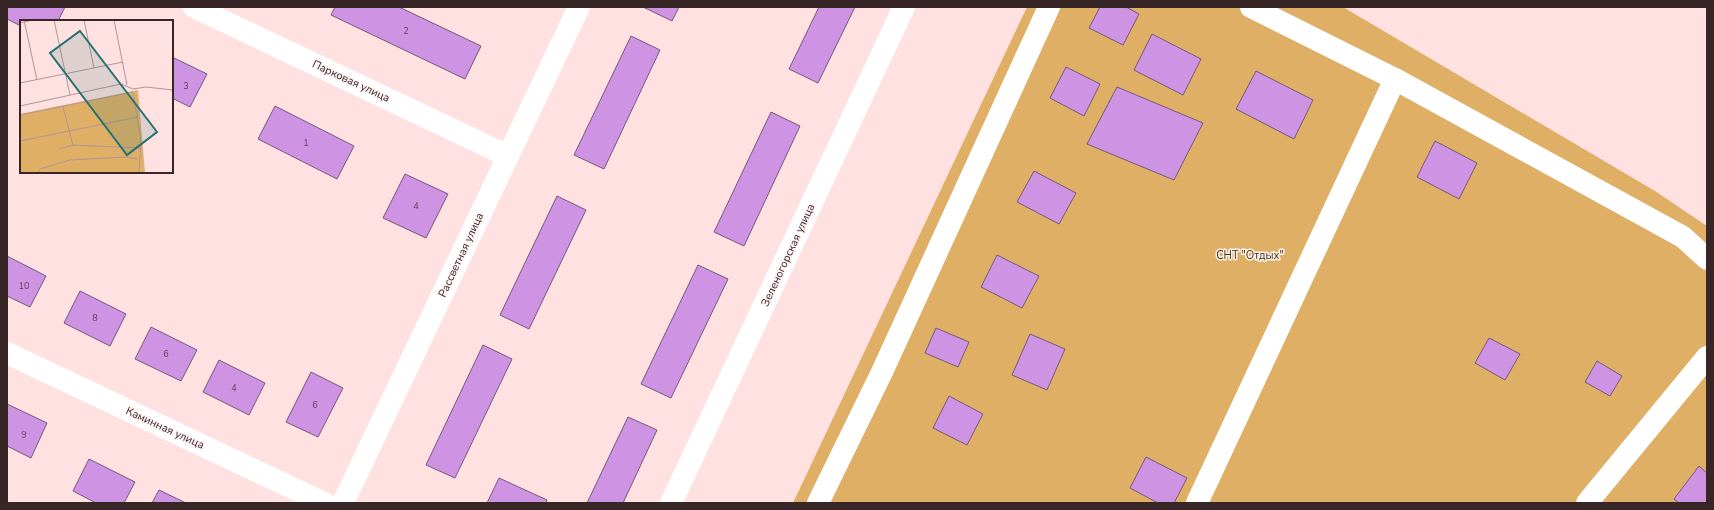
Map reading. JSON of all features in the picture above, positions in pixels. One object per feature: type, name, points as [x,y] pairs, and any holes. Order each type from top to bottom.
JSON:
[{"type":"street","name":"Парковая улица","points":[[194,7],[508,156]]},
{"type":"street","name":"Рассветная улица","points":[[343,503],[579,7]]},
{"type":"street","name":"Зеленогорская улица","points":[[671,503],[904,7]]},
{"type":"street","points":[[818,503],[882,372],[1049,7]]},
{"type":"street","points":[[1251,7],[1395,79],[1682,237],[1707,259]]},
{"type":"street","points":[[1197,503],[1395,79]]},
{"type":"street","name":"Каминная улица","points":[[7,353],[324,503]]},
{"type":"street","points":[[1587,503],[1707,357]]},
{"type":"green space","name":"СНТ \"Отдых\"","points":[[1027,7],[1343,7],[1655,191],[1707,226],[1707,503],[793,503]]},
{"type":"building","points":[[7,7],[65,7],[58,20],[20,20],[20,26],[7,19]]},
{"type":"building","points":[[335,7],[399,7],[481,46],[465,79],[331,15]]},
{"type":"building","points":[[643,7],[679,7],[672,21]]},
{"type":"building","points":[[819,7],[855,7],[818,83],[789,69]]},
{"type":"building","points":[[1100,7],[1126,7],[1139,14],[1123,45],[1089,28]]},
{"type":"building","points":[[1152,34],[1201,59],[1183,95],[1134,70]]},
{"type":"building","points":[[631,36],[660,50],[604,169],[574,155]]},
{"type":"building","points":[[173,57],[207,74],[190,107],[173,98]]},
{"type":"building","points":[[1066,67],[1100,84],[1084,116],[1050,98]]},
{"type":"building","points":[[1256,71],[1313,100],[1294,139],[1236,109]]},
{"type":"building","points":[[1117,87],[1203,123],[1174,180],[1087,144]]},
{"type":"building","points":[[275,106],[354,146],[337,179],[258,139]]},
{"type":"building","points":[[771,112],[800,126],[744,246],[714,232]]},
{"type":"building","points":[[1435,141],[1477,163],[1459,199],[1417,177]]},
{"type":"building","points":[[1034,171],[1076,193],[1059,224],[1017,202]]},
{"type":"building","points":[[405,174],[448,194],[426,238],[383,218]]},
{"type":"building","points":[[557,196],[586,210],[529,329],[500,315]]},
{"type":"building","points":[[997,255],[1039,276],[1022,308],[981,287]]},
{"type":"building","points":[[7,256],[46,276],[30,307],[7,296]]},
{"type":"building","points":[[698,265],[728,279],[671,398],[641,384]]},
{"type":"building","points":[[80,291],[126,314],[110,346],[64,323]]},
{"type":"building","points":[[151,327],[197,350],[181,381],[135,359]]},
{"type":"building","points":[[936,328],[969,342],[958,367],[925,353]]},
{"type":"building","points":[[1030,334],[1065,349],[1047,390],[1012,375]]},
{"type":"building","points":[[1489,338],[1520,354],[1505,380],[1475,363]]},
{"type":"building","points":[[483,345],[512,359],[455,478],[426,465]]},
{"type":"building","points":[[219,360],[265,383],[249,415],[203,392]]},
{"type":"building","points":[[1597,361],[1622,376],[1610,396],[1585,382]]},
{"type":"building","points":[[311,372],[343,388],[318,437],[286,422]]},
{"type":"building","points":[[949,396],[983,414],[967,445],[933,428]]},
{"type":"building","points":[[7,404],[47,423],[31,458],[7,446]]},
{"type":"building","points":[[628,417],[657,430],[623,503],[587,503]]},
{"type":"building","points":[[1146,457],[1187,478],[1174,503],[1158,503],[1130,488]]},
{"type":"building","points":[[89,459],[135,482],[124,503],[96,503],[73,491]]},
{"type":"building","points":[[1699,466],[1707,473],[1707,503],[1679,503],[1674,499]]},
{"type":"building","points":[[499,478],[547,500],[546,503],[487,503]]},
{"type":"building","points":[[159,490],[186,503],[152,503]]}]
